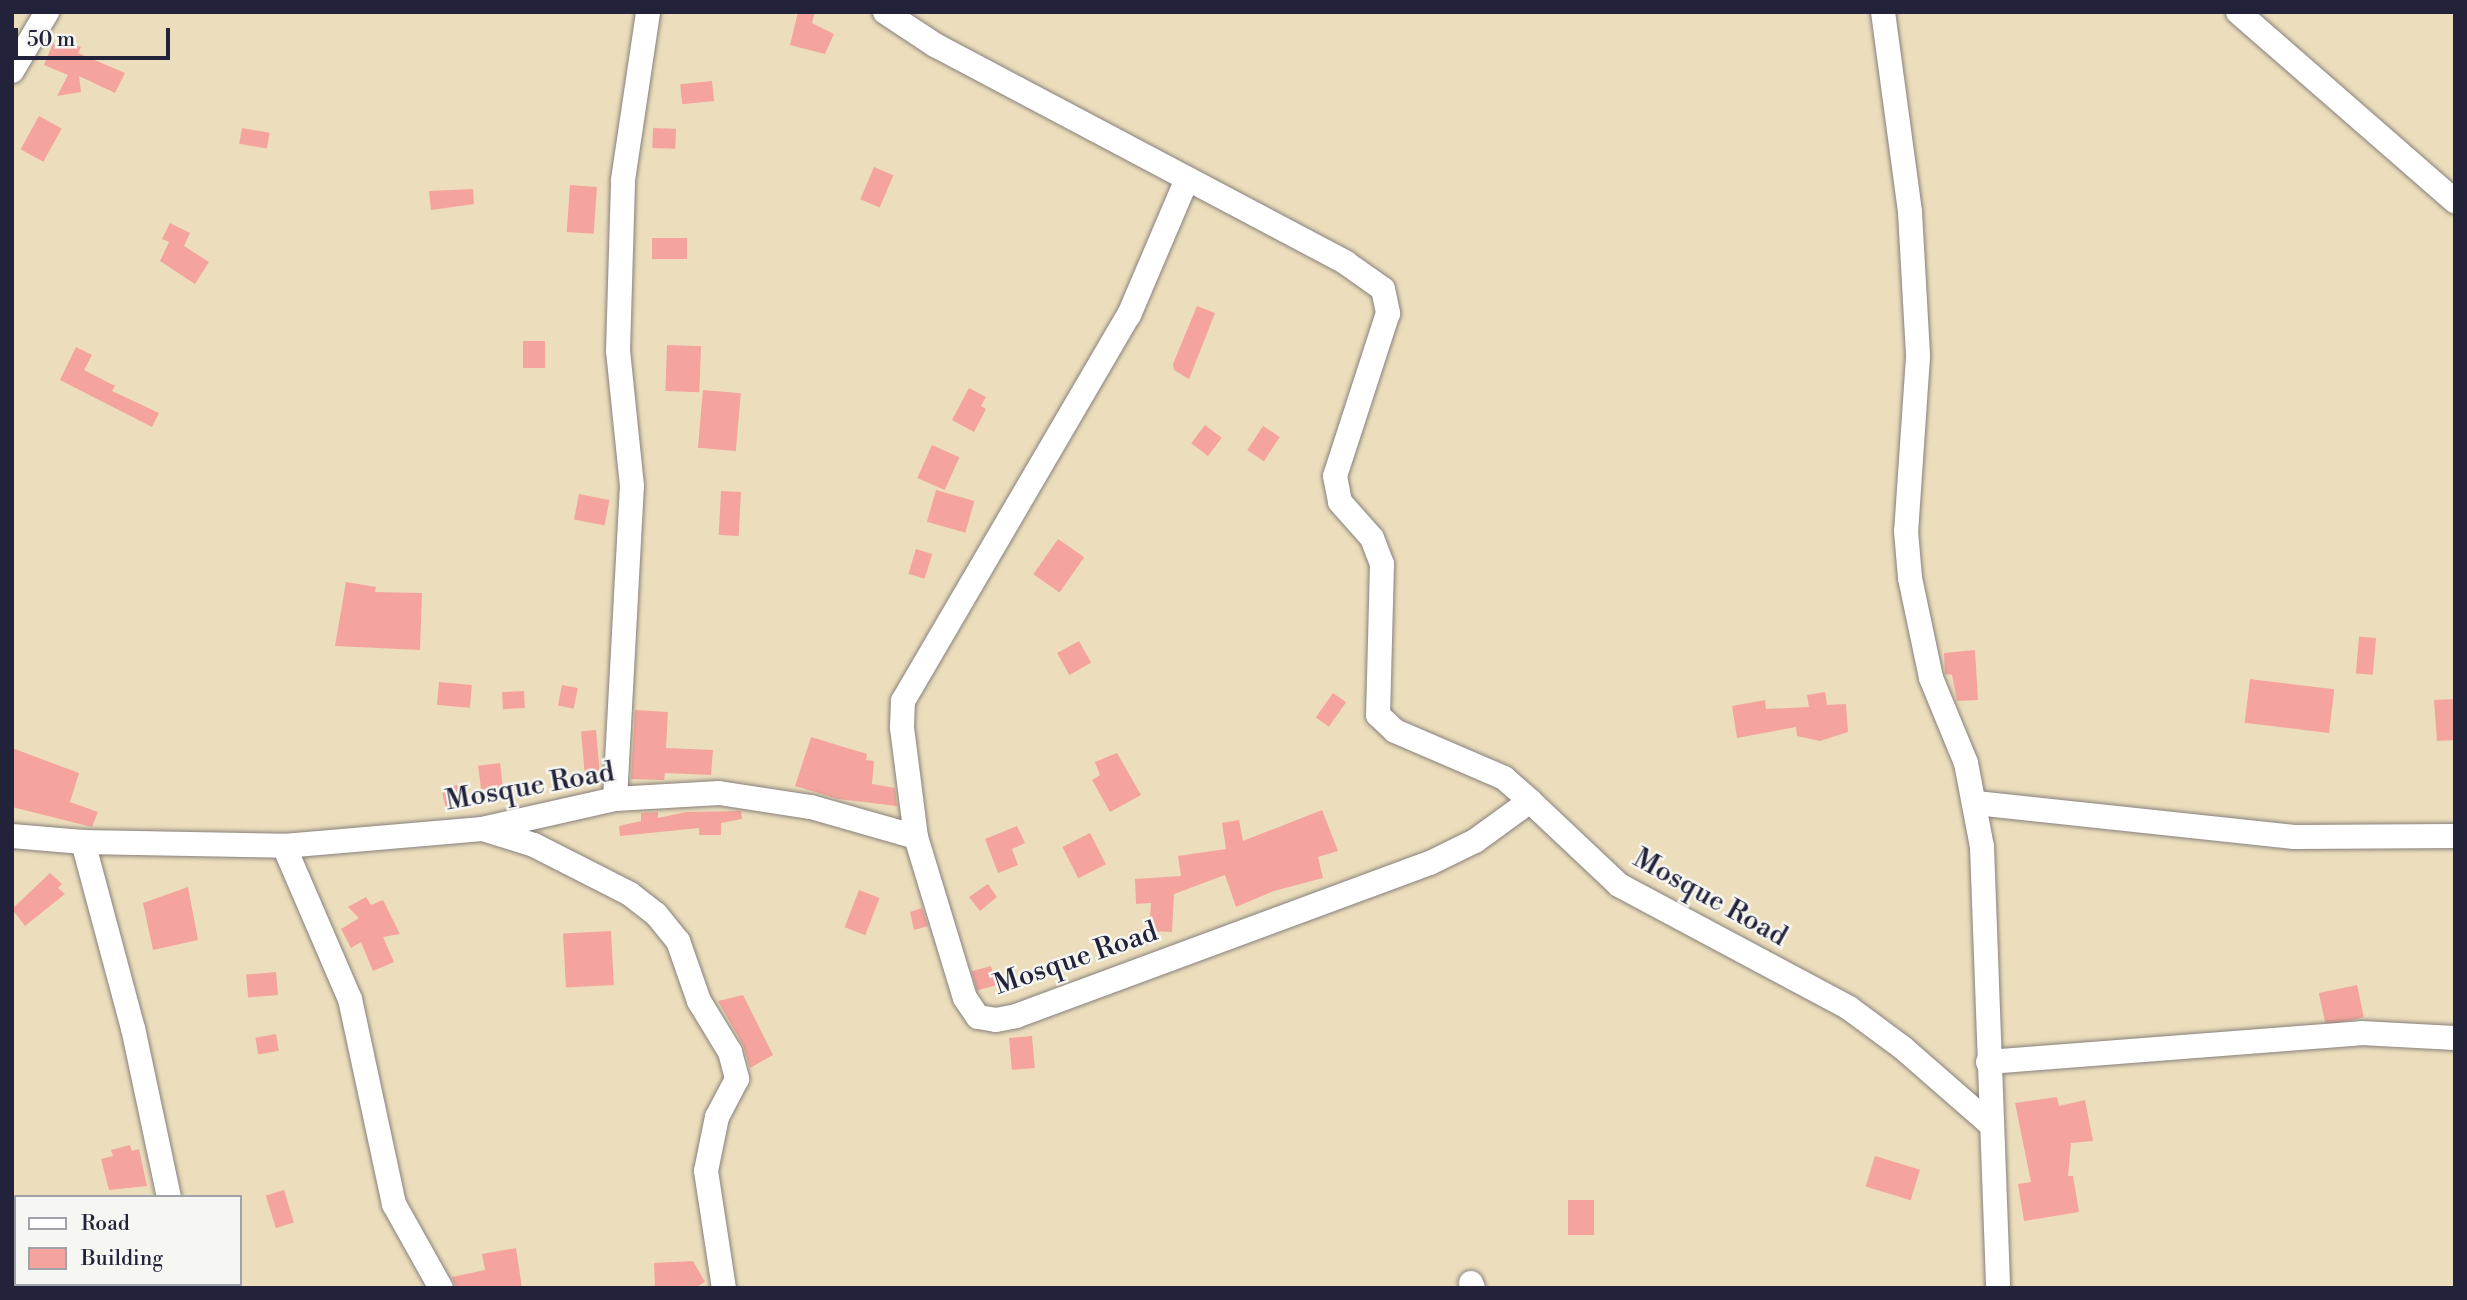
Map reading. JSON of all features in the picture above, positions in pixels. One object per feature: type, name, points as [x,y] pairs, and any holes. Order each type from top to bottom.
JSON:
[{"type":"street","points":[[12,71],[47,12]]},
{"type":"street","points":[[615,799],[632,486],[618,351],[623,180],[648,12]]},
{"type":"street","points":[[884,12],[935,45],[1346,263],[1383,289],[1388,313],[1335,476],[1340,502],[1372,538],[1382,564],[1378,715],[1395,731],[1504,778],[1530,801]]},
{"type":"street","points":[[1883,12],[1910,212],[1918,357],[1906,531],[1910,578],[1931,678],[1966,763],[1976,803],[1998,1288]]},
{"type":"street","points":[[2238,12],[2455,201]]},
{"type":"street","points":[[916,837],[902,728],[903,701],[1129,315],[1187,179]]},
{"type":"street","name":"Mosque Road","points":[[12,836],[83,842],[284,846],[482,829],[615,799],[719,793],[811,807],[916,837],[965,999],[978,1017],[996,1020],[1016,1016],[1430,863],[1475,841],[1530,801],[1619,885],[1849,1009],[1903,1048],[1989,1123]]},
{"type":"street","points":[[1976,803],[2294,837],[2455,836]]},
{"type":"street","points":[[482,829],[534,845],[630,894],[656,914],[678,941],[699,1000],[730,1052],[737,1079],[717,1117],[706,1171],[724,1288]]},
{"type":"street","points":[[83,842],[133,1028],[169,1195]]},
{"type":"street","points":[[284,846],[350,999],[394,1204],[441,1288]]},
{"type":"street","points":[[1988,1062],[2361,1033],[2455,1038]]},
{"type":"building","points":[[798,12],[815,12],[812,23],[834,34],[825,54],[790,45]]},
{"type":"building","points":[[63,39],[81,47],[78,53],[125,73],[115,93],[79,76],[81,92],[57,96],[68,75],[44,65],[53,43],[60,46]]},
{"type":"building","points":[[712,81],[714,101],[682,104],[680,84]]},
{"type":"building","points":[[39,116],[62,129],[43,162],[21,149]]},
{"type":"building","points":[[242,128],[270,133],[267,149],[239,144]]},
{"type":"building","points":[[653,128],[676,129],[675,149],[652,148]]},
{"type":"building","points":[[874,167],[893,175],[880,207],[860,199]]},
{"type":"building","points":[[570,185],[597,187],[594,234],[567,232]]},
{"type":"building","points":[[473,189],[474,204],[431,210],[429,191]]},
{"type":"building","points":[[170,223],[190,233],[184,246],[209,262],[195,284],[160,261],[169,242],[162,239]]},
{"type":"building","points":[[652,238],[687,238],[687,259],[652,259]]},
{"type":"building","points":[[1197,306],[1215,313],[1189,379],[1174,370],[1173,364]]},
{"type":"building","points":[[523,341],[545,341],[545,368],[523,368]]},
{"type":"building","points":[[667,345],[701,346],[699,392],[665,391]]},
{"type":"building","points":[[76,347],[92,355],[84,370],[115,386],[112,391],[159,413],[152,427],[60,380]]},
{"type":"building","points":[[969,388],[986,397],[981,406],[986,409],[974,432],[952,420]]},
{"type":"building","points":[[703,390],[741,393],[736,451],[698,448]]},
{"type":"building","points":[[1205,425],[1222,438],[1208,456],[1191,443]]},
{"type":"building","points":[[1263,426],[1280,437],[1264,461],[1247,450]]},
{"type":"building","points":[[932,445],[959,457],[945,490],[917,478]]},
{"type":"building","points":[[936,490],[974,501],[965,533],[927,522]]},
{"type":"building","points":[[721,491],[741,492],[739,536],[719,535]]},
{"type":"building","points":[[579,494],[609,500],[604,525],[574,520]]},
{"type":"building","points":[[1058,539],[1084,557],[1060,593],[1033,574]]},
{"type":"building","points":[[916,549],[932,554],[925,579],[908,574]]},
{"type":"building","points":[[346,582],[376,587],[375,592],[422,593],[420,650],[335,646]]},
{"type":"building","points":[[2359,637],[2376,638],[2373,675],[2356,673]]},
{"type":"building","points":[[1079,641],[1091,663],[1069,675],[1057,653]]},
{"type":"building","points":[[1975,650],[1978,700],[1957,701],[1952,675],[1945,674],[1944,653]]},
{"type":"building","points":[[2250,679],[2334,689],[2329,733],[2245,723]]},
{"type":"building","points":[[439,682],[472,685],[470,708],[437,705]]},
{"type":"building","points":[[562,685],[578,688],[574,709],[558,706]]},
{"type":"building","points":[[524,691],[525,708],[503,709],[502,692]]},
{"type":"building","points":[[1825,692],[1827,705],[1846,704],[1848,732],[1820,741],[1797,736],[1796,727],[1737,738],[1732,706],[1765,700],[1766,709],[1809,707],[1807,695]]},
{"type":"building","points":[[1333,693],[1346,702],[1329,727],[1316,718]]},
{"type":"building","points":[[2455,699],[2455,740],[2437,741],[2434,700]]},
{"type":"building","points":[[635,710],[668,712],[666,748],[713,750],[711,775],[665,773],[664,780],[631,779]]},
{"type":"building","points":[[596,730],[600,775],[585,776],[581,731]]},
{"type":"building","points":[[811,737],[867,754],[866,760],[874,761],[872,784],[895,788],[897,806],[838,799],[795,786]]},
{"type":"building","points":[[12,748],[79,773],[70,802],[98,812],[92,827],[12,807]]},
{"type":"building","points":[[1117,753],[1141,795],[1110,812],[1092,780],[1100,775],[1095,762]]},
{"type":"building","points":[[500,763],[503,787],[481,790],[478,766]]},
{"type":"building","points":[[462,784],[467,807],[446,812],[441,788]]},
{"type":"building","points":[[1322,810],[1338,851],[1318,857],[1323,878],[1274,891],[1236,907],[1225,875],[1174,894],[1172,932],[1149,931],[1151,903],[1136,904],[1135,879],[1181,876],[1178,856],[1226,849],[1222,823],[1239,820],[1243,841]]},
{"type":"building","points":[[741,811],[742,819],[721,823],[721,835],[699,835],[699,828],[620,836],[619,826],[641,821],[641,813],[658,812],[658,818],[686,812]]},
{"type":"building","points":[[1017,826],[1025,843],[1012,849],[1018,865],[998,873],[985,839]]},
{"type":"building","points":[[1090,833],[1106,864],[1078,878],[1062,847]]},
{"type":"building","points":[[50,873],[62,884],[58,888],[65,894],[25,926],[12,909]]},
{"type":"building","points":[[988,884],[997,897],[980,911],[969,897]]},
{"type":"building","points":[[188,887],[198,940],[153,950],[143,903]]},
{"type":"building","points":[[859,890],[880,898],[865,935],[845,927]]},
{"type":"building","points":[[366,897],[371,905],[383,900],[400,934],[383,937],[394,962],[373,971],[361,942],[351,948],[341,929],[359,918],[348,907]]},
{"type":"building","points":[[922,908],[928,926],[914,930],[910,912]]},
{"type":"building","points":[[611,931],[614,985],[566,987],[563,934]]},
{"type":"building","points":[[991,966],[996,985],[977,990],[972,971]]},
{"type":"building","points":[[276,972],[278,995],[248,998],[246,975]]},
{"type":"building","points":[[2357,985],[2364,1017],[2326,1025],[2319,993]]},
{"type":"building","points":[[743,995],[773,1055],[750,1068],[743,1045],[718,1001]]},
{"type":"building","points":[[276,1034],[279,1051],[258,1054],[255,1038]]},
{"type":"building","points":[[1032,1036],[1035,1068],[1012,1070],[1009,1038]]},
{"type":"building","points":[[2057,1097],[2059,1106],[2085,1100],[2093,1141],[2071,1143],[2068,1176],[2073,1176],[2079,1212],[2024,1221],[2018,1184],[2031,1182],[2015,1103]]},
{"type":"building","points":[[130,1145],[132,1151],[139,1149],[147,1186],[109,1190],[101,1159],[113,1156],[111,1150]]},
{"type":"building","points":[[1875,1156],[1920,1170],[1911,1200],[1866,1187]]},
{"type":"building","points":[[284,1190],[294,1223],[276,1228],[266,1196]]},
{"type":"building","points":[[1568,1200],[1594,1200],[1594,1235],[1568,1235]]},
{"type":"building","points":[[516,1248],[522,1288],[456,1288],[452,1277],[485,1270],[482,1254]]},
{"type":"building","points":[[693,1261],[705,1282],[695,1288],[655,1288],[654,1263]]}]
